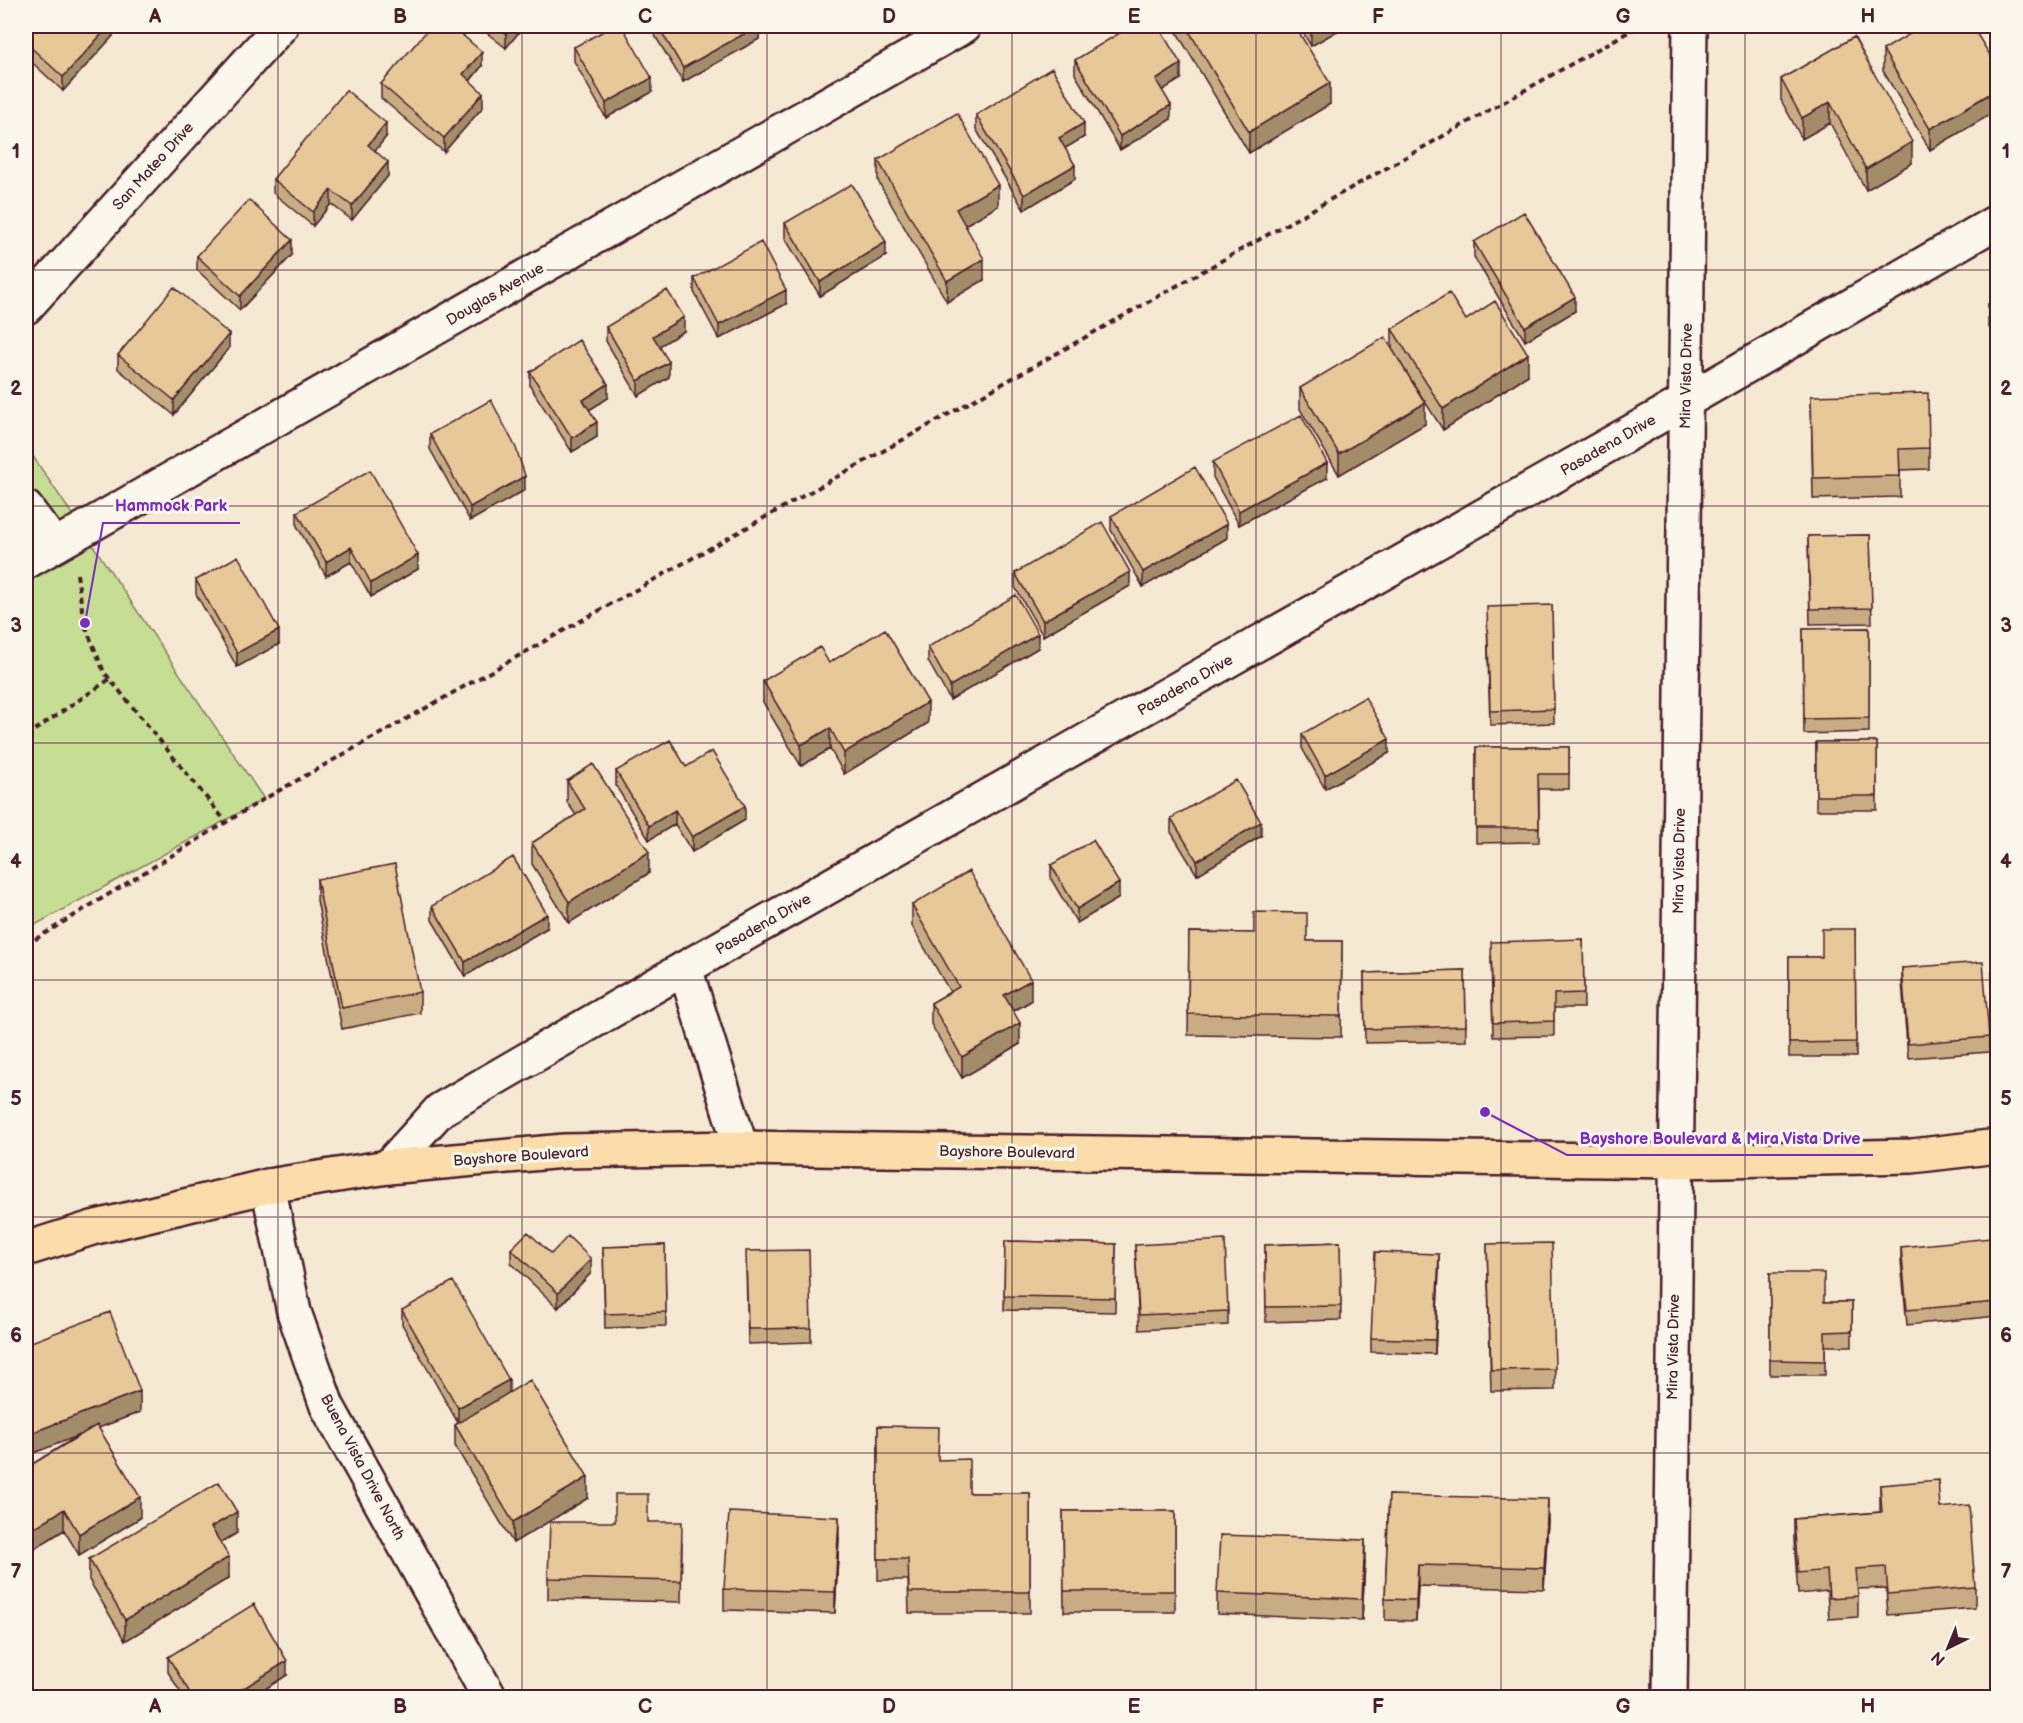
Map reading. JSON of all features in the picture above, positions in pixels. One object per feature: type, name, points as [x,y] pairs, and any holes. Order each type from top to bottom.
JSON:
[{"type":"main road","name":"Bayshore Boulevard","points":[[26,1249],[92,1228],[268,1186],[388,1167],[564,1151],[741,1148],[1675,1161],[1912,1156],[1998,1146]]},
{"type":"street","name":"San Mateo Drive","points":[[26,307],[281,26]]},
{"type":"street","name":"Douglas Avenue","points":[[26,562],[964,26]]},
{"type":"street","name":"Mira Vista Drive","points":[[1670,1698],[1690,26]]},
{"type":"street","name":"Pasadena Drive","points":[[388,1167],[440,1110],[685,968],[1686,401],[1998,221]]},
{"type":"street","points":[[26,508],[54,545]]},
{"type":"street","points":[[685,968],[741,1148]]},
{"type":"street","name":"Buena Vista Drive North","points":[[268,1186],[294,1312],[327,1406],[490,1698]]},
{"type":"path","points":[[26,945],[306,776],[1639,26]]},
{"type":"path","points":[[54,545],[76,567],[84,623],[104,672],[227,823]]},
{"type":"path","points":[[26,736],[110,679]]},
{"type":"green space","points":[[26,446],[264,799],[26,930]]},
{"type":"building","points":[[26,26],[109,26],[63,77],[26,43]]},
{"type":"building","points":[[431,26],[452,26],[482,52],[463,74],[483,93],[444,138],[381,84]]},
{"type":"building","points":[[496,26],[513,26],[506,34]]},
{"type":"building","points":[[613,26],[622,26],[652,78],[606,103],[574,47]]},
{"type":"building","points":[[658,26],[758,26],[683,68]]},
{"type":"building","points":[[1131,26],[1158,26],[1181,64],[1156,80],[1171,105],[1120,136],[1075,60]]},
{"type":"building","points":[[1186,26],[1295,26],[1330,83],[1249,132]]},
{"type":"building","points":[[1923,26],[1972,26],[1998,68],[1998,89],[1930,129],[1883,50]]},
{"type":"building","points":[[1854,37],[1912,142],[1866,169],[1830,102],[1802,118],[1781,79]]},
{"type":"building","points":[[1052,68],[1084,123],[1059,138],[1075,165],[1024,195],[976,115]]},
{"type":"building","points":[[346,90],[386,123],[368,145],[388,162],[352,206],[331,190],[313,212],[273,179]]},
{"type":"building","points":[[957,113],[998,185],[956,209],[984,259],[947,281],[878,160]]},
{"type":"building","points":[[852,184],[886,242],[820,282],[785,223]]},
{"type":"building","points":[[249,200],[292,240],[240,296],[197,256]]},
{"type":"building","points":[[1524,212],[1575,297],[1525,327],[1474,242]]},
{"type":"building","points":[[761,242],[786,290],[719,325],[694,278]]},
{"type":"building","points":[[174,287],[229,334],[174,400],[118,355]]},
{"type":"building","points":[[667,290],[684,317],[653,336],[669,362],[638,381],[606,327]]},
{"type":"building","points":[[1449,293],[1466,320],[1495,301],[1528,354],[1443,409],[1392,329]]},
{"type":"building","points":[[1998,299],[1998,324],[1988,304]]},
{"type":"building","points":[[1385,337],[1425,403],[1339,454],[1300,388]]},
{"type":"building","points":[[579,340],[608,384],[583,400],[597,422],[572,438],[530,372]]},
{"type":"building","points":[[1928,393],[1929,448],[1899,449],[1900,476],[1813,478],[1811,396]]},
{"type":"building","points":[[491,400],[516,448],[525,476],[470,507],[430,434]]},
{"type":"building","points":[[1301,415],[1327,463],[1239,511],[1213,462]]},
{"type":"building","points":[[1195,467],[1227,524],[1143,572],[1111,516]]},
{"type":"building","points":[[370,470],[418,555],[371,583],[351,547],[326,562],[297,512]]},
{"type":"building","points":[[1102,522],[1130,572],[1043,621],[1015,573]]},
{"type":"building","points":[[1870,535],[1872,608],[1810,609],[1808,536]]},
{"type":"building","points":[[238,556],[279,630],[237,653],[196,580]]},
{"type":"building","points":[[1016,595],[1038,634],[950,686],[928,647]]},
{"type":"building","points":[[1552,605],[1554,709],[1490,711],[1487,607]]},
{"type":"building","points":[[1869,628],[1869,718],[1804,719],[1803,629]]},
{"type":"building","points":[[885,629],[928,702],[844,753],[830,728],[801,745],[763,681],[820,647],[829,663]]},
{"type":"building","points":[[1365,697],[1389,739],[1325,775],[1302,734]]},
{"type":"building","points":[[670,740],[686,767],[712,751],[745,806],[692,837],[675,810],[649,826],[616,771]]},
{"type":"building","points":[[1816,742],[1877,742],[1877,796],[1816,796]]},
{"type":"building","points":[[1476,747],[1569,747],[1569,774],[1538,774],[1539,828],[1476,828]]},
{"type":"building","points":[[593,764],[649,852],[569,902],[532,843],[585,809],[567,781]]},
{"type":"building","points":[[1236,780],[1261,822],[1197,861],[1171,818]]},
{"type":"building","points":[[1093,840],[1119,883],[1077,909],[1051,865]]},
{"type":"building","points":[[513,857],[547,914],[465,962],[432,906]]},
{"type":"building","points":[[395,864],[420,992],[342,1008],[317,879]]},
{"type":"building","points":[[969,871],[1031,980],[1004,995],[1020,1023],[962,1057],[931,1003],[959,987],[912,905]]},
{"type":"building","points":[[1254,912],[1307,913],[1307,941],[1342,941],[1341,1016],[1188,1014],[1189,932],[1254,933]]},
{"type":"building","points":[[1822,929],[1855,929],[1856,1042],[1789,1043],[1789,957],[1822,957]]},
{"type":"building","points":[[1583,939],[1584,993],[1554,994],[1554,1021],[1493,1023],[1491,942]]},
{"type":"building","points":[[1983,962],[1989,1037],[1908,1044],[1902,968]]},
{"type":"building","points":[[1465,970],[1466,1026],[1365,1029],[1364,973]]},
{"type":"building","points":[[1998,971],[1998,999],[1992,972]]},
{"type":"building","points":[[528,1232],[551,1254],[568,1236],[591,1259],[558,1293],[511,1249]]},
{"type":"building","points":[[1991,1238],[1997,1302],[1907,1310],[1901,1247]]},
{"type":"building","points":[[1225,1240],[1228,1311],[1139,1315],[1135,1245]]},
{"type":"building","points":[[1005,1241],[1116,1244],[1115,1298],[1004,1296]]},
{"type":"building","points":[[1340,1242],[1341,1306],[1266,1307],[1265,1245]]},
{"type":"building","points":[[1552,1243],[1555,1369],[1491,1370],[1487,1244]]},
{"type":"building","points":[[665,1245],[666,1312],[605,1314],[603,1247]]},
{"type":"building","points":[[809,1250],[811,1328],[748,1329],[746,1251]]},
{"type":"building","points":[[1375,1252],[1439,1254],[1435,1340],[1371,1338]]},
{"type":"building","points":[[1770,1273],[1824,1273],[1824,1302],[1852,1302],[1852,1331],[1825,1332],[1825,1361],[1770,1360]]},
{"type":"building","points":[[453,1281],[509,1380],[458,1408],[402,1310]]},
{"type":"building","points":[[110,1312],[140,1391],[26,1435],[26,1344]]},
{"type":"building","points":[[530,1380],[588,1477],[513,1522],[455,1425]]},
{"type":"building","points":[[97,1425],[140,1497],[79,1534],[64,1509],[34,1528],[26,1514],[26,1468]]},
{"type":"building","points":[[878,1426],[939,1427],[938,1460],[969,1459],[969,1493],[1030,1493],[1030,1592],[909,1592],[908,1559],[878,1559]]},
{"type":"building","points":[[1938,1480],[1940,1508],[1969,1505],[1975,1587],[1888,1594],[1886,1567],[1856,1569],[1858,1596],[1829,1598],[1827,1570],[1798,1573],[1794,1519],[1882,1512],[1880,1485]]},
{"type":"building","points":[[219,1482],[237,1512],[211,1527],[229,1557],[125,1620],[89,1559]]},
{"type":"building","points":[[615,1494],[648,1494],[648,1522],[682,1522],[681,1581],[548,1578],[550,1522],[615,1522]]},
{"type":"building","points":[[1389,1495],[1548,1499],[1544,1568],[1418,1565],[1416,1600],[1385,1599]]},
{"type":"building","points":[[1063,1511],[1175,1511],[1175,1591],[1064,1591]]},
{"type":"building","points":[[729,1512],[839,1517],[835,1592],[724,1589]]},
{"type":"building","points":[[1220,1535],[1365,1540],[1362,1599],[1217,1593]]},
{"type":"building","points":[[1993,1546],[1998,1546],[1998,1579]]},
{"type":"building","points":[[254,1604],[287,1661],[228,1698],[193,1698],[168,1657]]},
{"type":"place","name":"Hammock Park","points":[[85,623]]},
{"type":"place","name":"Bayshore Boulevard & Mira Vista Drive","points":[[1485,1112]]}]
